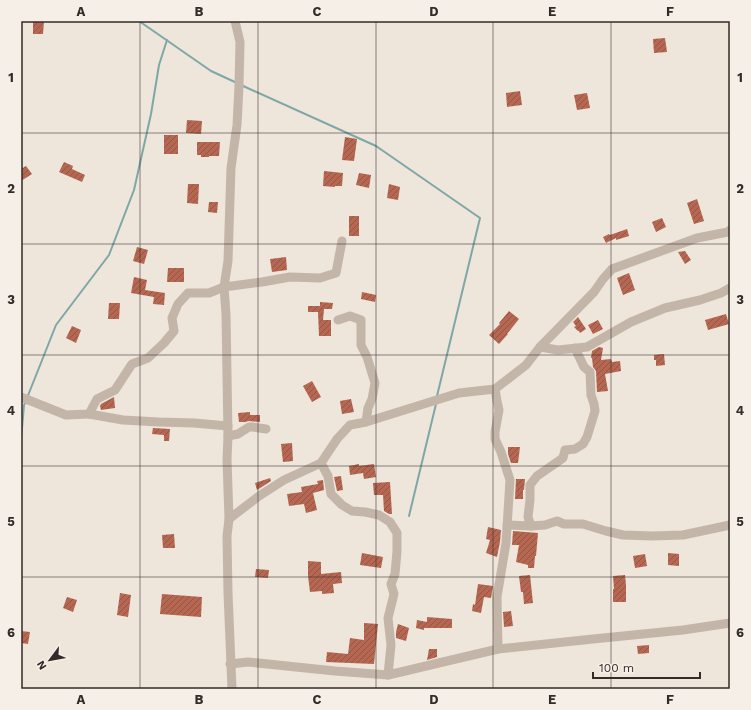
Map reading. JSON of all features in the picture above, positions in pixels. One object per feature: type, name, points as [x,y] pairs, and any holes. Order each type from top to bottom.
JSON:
[{"type":"street","points":[[232,689],[227,536],[229,519],[227,459],[228,431],[226,314],[224,287],[228,261],[231,168],[237,125],[239,86],[240,42],[235,21]]},
{"type":"street","points":[[229,519],[259,496],[284,480],[321,463],[337,439],[350,425],[366,422],[459,393],[495,390],[526,365],[540,346],[594,292],[612,269],[697,238],[728,232],[730,230]]},
{"type":"street","points":[[89,414],[97,399],[115,390],[132,364],[148,358],[174,331],[172,318],[178,304],[188,293],[209,293],[224,287],[290,277],[320,278],[336,273],[342,241]]},
{"type":"street","points":[[540,346],[558,350],[587,347],[631,322],[665,308],[700,300],[721,293],[730,288]]},
{"type":"street","points":[[338,320],[350,316],[361,320],[361,345],[367,357],[375,383],[366,422]]},
{"type":"street","points":[[531,526],[528,517],[530,485],[537,476],[563,458],[565,450],[575,449],[583,444],[587,437],[595,411],[591,395],[590,372],[584,367],[575,348]]},
{"type":"street","points":[[495,390],[499,410],[495,439],[510,480],[506,543],[497,597],[498,649]]},
{"type":"street","points":[[21,397],[66,415],[89,414],[123,420],[194,423],[238,434],[249,427],[266,429]]},
{"type":"street","points":[[321,463],[328,476],[331,494],[342,505],[352,511],[379,515],[390,522],[397,533],[397,551],[391,584],[394,594],[388,618],[390,645],[388,675]]},
{"type":"street","points":[[507,525],[545,525],[557,521],[564,524],[583,524],[606,532],[623,535],[653,536],[684,535],[730,525]]},
{"type":"street","points":[[230,664],[248,662],[388,675],[498,649],[683,630],[730,623]]},
{"type":"building","points":[[33,21],[44,21],[43,34],[33,34]]},
{"type":"building","points":[[665,38],[667,52],[654,53],[653,39]]},
{"type":"building","points":[[520,91],[522,105],[507,107],[506,93]]},
{"type":"building","points":[[587,93],[590,108],[577,110],[574,95]]},
{"type":"building","points":[[187,120],[202,121],[201,134],[186,133]]},
{"type":"building","points":[[164,135],[178,135],[178,154],[164,154]]},
{"type":"building","points":[[345,137],[357,139],[354,161],[342,160]]},
{"type":"building","points":[[197,142],[220,142],[219,156],[201,157],[201,155],[197,155]]},
{"type":"building","points":[[64,162],[73,166],[72,169],[85,175],[82,182],[59,172]]},
{"type":"building","points":[[26,166],[32,174],[21,181],[21,169]]},
{"type":"building","points":[[324,171],[343,173],[342,186],[323,186]]},
{"type":"building","points":[[359,173],[371,175],[369,188],[356,185]]},
{"type":"building","points":[[188,184],[199,184],[198,204],[187,203]]},
{"type":"building","points":[[389,184],[400,187],[398,200],[387,198]]},
{"type":"building","points":[[697,199],[704,221],[694,224],[687,203]]},
{"type":"building","points":[[209,202],[218,202],[217,213],[208,212]]},
{"type":"building","points":[[349,216],[359,216],[359,236],[349,236]]},
{"type":"building","points":[[662,218],[666,227],[656,232],[652,222]]},
{"type":"building","points":[[627,229],[629,236],[616,240],[616,238],[606,243],[603,237],[609,234],[610,235]]},
{"type":"building","points":[[137,247],[148,250],[144,264],[133,261]]},
{"type":"building","points":[[685,251],[691,260],[685,264],[678,252]]},
{"type":"building","points":[[286,257],[287,270],[272,272],[270,259]]},
{"type":"building","points":[[168,268],[184,268],[184,282],[167,282]]},
{"type":"building","points":[[629,273],[635,290],[623,295],[617,278]]},
{"type":"building","points":[[134,277],[147,280],[145,290],[165,293],[164,305],[153,304],[154,297],[131,293]]},
{"type":"building","points":[[362,292],[376,295],[375,302],[361,299]]},
{"type":"building","points":[[320,302],[333,303],[332,309],[324,309],[323,320],[331,320],[331,336],[319,336],[318,312],[308,312],[308,306],[320,306]]},
{"type":"building","points":[[109,303],[120,303],[119,319],[108,319]]},
{"type":"building","points":[[509,311],[519,319],[499,344],[489,335],[500,324],[499,323]]},
{"type":"building","points":[[726,314],[729,324],[708,330],[705,320]]},
{"type":"building","points":[[578,317],[586,329],[580,333],[574,327],[576,326],[573,322]]},
{"type":"building","points":[[598,320],[603,329],[593,334],[588,325]]},
{"type":"building","points":[[72,326],[81,330],[76,343],[66,338]]},
{"type":"building","points":[[599,347],[603,348],[601,360],[611,359],[612,362],[620,361],[621,371],[605,374],[608,391],[597,392],[596,371],[593,367],[591,358],[592,351]]},
{"type":"building","points":[[664,354],[665,365],[656,366],[654,355]]},
{"type":"building","points":[[312,381],[321,397],[312,402],[303,386]]},
{"type":"building","points":[[114,397],[115,408],[101,410],[101,404]]},
{"type":"building","points":[[351,399],[354,412],[342,414],[340,401]]},
{"type":"building","points":[[250,412],[250,415],[260,415],[260,422],[239,422],[238,413]]},
{"type":"building","points":[[153,428],[170,429],[169,441],[164,441],[164,435],[152,434]]},
{"type":"building","points":[[292,443],[293,461],[283,462],[281,444]]},
{"type":"building","points":[[508,447],[520,447],[518,463],[511,463],[508,454]]},
{"type":"building","points":[[359,464],[359,466],[374,464],[376,477],[364,479],[363,473],[350,475],[349,466]]},
{"type":"building","points":[[341,476],[343,490],[337,491],[334,477]]},
{"type":"building","points":[[270,478],[271,481],[257,490],[255,483]]},
{"type":"building","points":[[516,479],[525,479],[523,499],[515,499]]},
{"type":"building","points":[[323,480],[324,490],[313,493],[317,510],[306,513],[304,504],[289,506],[287,494],[302,492],[301,487],[318,484],[317,481]]},
{"type":"building","points":[[390,482],[392,514],[384,511],[383,495],[374,495],[373,483]]},
{"type":"building","points":[[488,527],[501,530],[497,557],[486,553],[490,540],[486,539]]},
{"type":"building","points":[[513,531],[538,533],[534,568],[528,568],[528,565],[516,562],[519,545],[512,545]]},
{"type":"building","points":[[174,534],[175,548],[163,548],[162,535]]},
{"type":"building","points":[[362,553],[383,557],[381,568],[360,565]]},
{"type":"building","points":[[668,553],[679,554],[679,566],[668,565]]},
{"type":"building","points":[[645,554],[647,566],[635,568],[633,556]]},
{"type":"building","points":[[308,561],[321,562],[321,574],[341,572],[342,583],[333,584],[334,593],[322,594],[322,591],[310,592]]},
{"type":"building","points":[[256,569],[269,570],[268,578],[255,577]]},
{"type":"building","points":[[530,575],[533,603],[524,604],[519,576]]},
{"type":"building","points":[[625,575],[626,602],[613,602],[613,576]]},
{"type":"building","points":[[478,584],[493,586],[491,598],[484,597],[481,613],[472,611],[473,604],[475,605]]},
{"type":"building","points":[[120,593],[131,595],[128,617],[117,615]]},
{"type":"building","points":[[162,594],[202,597],[201,617],[160,614]]},
{"type":"building","points":[[67,597],[77,600],[73,612],[63,608]]},
{"type":"building","points":[[511,611],[513,626],[504,627],[503,612]]},
{"type":"building","points":[[427,617],[452,619],[452,628],[424,628],[424,630],[416,628],[417,620],[427,622]]},
{"type":"building","points":[[364,623],[378,624],[374,664],[326,662],[327,652],[348,654],[350,638],[364,640]]},
{"type":"building","points":[[398,624],[409,628],[406,641],[396,638]]},
{"type":"building","points":[[21,631],[30,632],[28,644],[21,643]]},
{"type":"building","points":[[649,645],[649,653],[638,654],[637,646]]},
{"type":"building","points":[[429,649],[437,649],[437,657],[427,660]]},
{"type":"waterway","points":[[139,21],[211,71],[237,83]]},
{"type":"waterway","points":[[27,398],[56,325],[109,255],[134,190],[151,114],[159,65],[167,40]]},
{"type":"waterway","points":[[241,85],[376,146],[480,218],[437,396]]},
{"type":"waterway","points":[[21,440],[24,405],[26,402]]},
{"type":"waterway","points":[[409,516],[436,404]]}]
